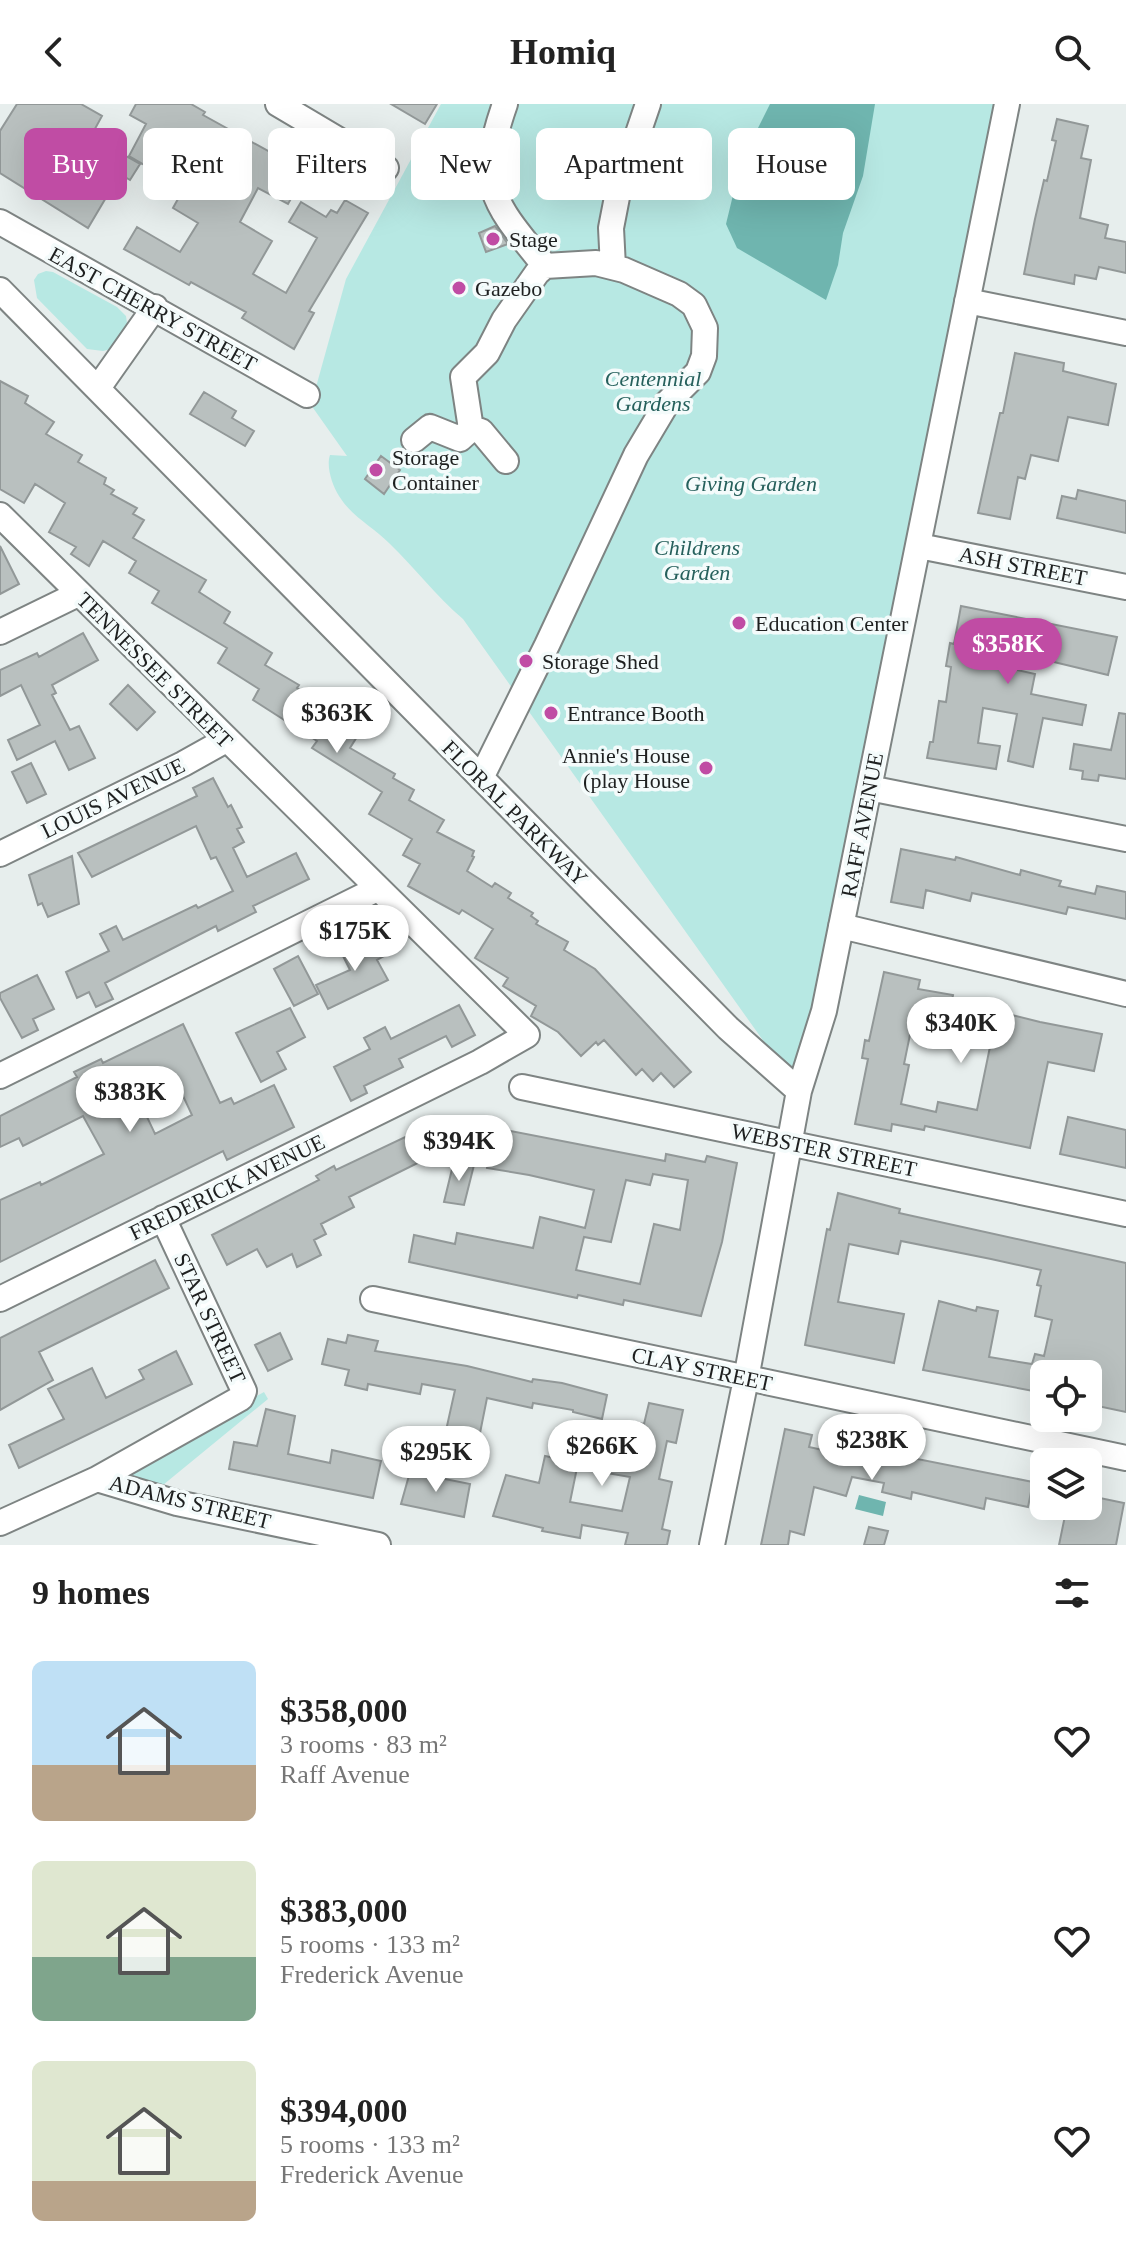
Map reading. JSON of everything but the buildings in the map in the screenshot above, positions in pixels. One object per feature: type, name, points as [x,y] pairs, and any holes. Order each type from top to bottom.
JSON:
[{"type":"street","points":[[278,104],[318,128]]},
{"type":"street","points":[[505,104],[493,138],[488,174],[500,208],[545,266]]},
{"type":"street","points":[[613,267],[611,228],[618,192],[648,104]]},
{"type":"street","name":"RAFF AVENUE","points":[[712,1545],[799,1091],[824,1011],[1007,104]]},
{"type":"street","name":"EAST CHERRY STREET","points":[[4,234],[155,307],[307,395]]},
{"type":"street","points":[[471,429],[463,377],[487,353],[504,320],[545,266],[596,263],[613,267],[679,294],[694,305],[705,328],[704,356],[698,372],[667,403],[636,455],[543,655],[481,778]]},
{"type":"street","name":"FLORAL PARKWAY","points":[[0,290],[728,1028],[799,1091]]},
{"type":"street","points":[[967,301],[1126,333]]},
{"type":"street","points":[[98,388],[155,307]]},
{"type":"street","points":[[414,440],[430,427],[460,439],[471,429]]},
{"type":"street","points":[[471,429],[481,431],[506,461]]},
{"type":"street","name":"TENNESSEE STREET","points":[[0,515],[527,1035],[455,1075]]},
{"type":"street","name":"ASH STREET","points":[[919,546],[1126,587]]},
{"type":"street","points":[[0,632],[78,594]]},
{"type":"street","name":"LOUIS AVENUE","points":[[0,854],[226,740]]},
{"type":"street","points":[[869,788],[1126,839]]},
{"type":"street","points":[[0,1076],[377,889]]},
{"type":"street","points":[[841,926],[1126,994]]},
{"type":"street","name":"FREDERICK AVENUE","points":[[0,1299],[455,1075]]},
{"type":"street","name":"WEBSTER STREET","points":[[522,1087],[1126,1214]]},
{"type":"street","name":"STAR STREET","points":[[97,1479],[241,1398],[244,1391],[163,1218]]},
{"type":"street","name":"CLAY STREET","points":[[373,1299],[1126,1458]]},
{"type":"street","points":[[0,1523],[97,1479]]},
{"type":"street","name":"ADAMS STREET","points":[[97,1479],[177,1503],[378,1545]]},
{"type":"green space","name":"Centennial Gardens","points":[[441,104],[1005,104],[799,1091],[463,619],[389,543],[350,510],[332,481],[330,455],[347,456],[311,405],[346,279],[389,200],[395,200],[395,189],[411,159],[411,200],[520,200],[520,128],[428,128]]},
{"type":"green space","points":[[46,271],[117,307],[126,316],[128,330],[115,348],[103,351],[87,349],[37,298],[34,280]]},
{"type":"green space","points":[[264,1392],[268,1399],[152,1494],[111,1478]]},
{"type":"shaded area","points":[[770,104],[875,104],[863,176],[855,199],[855,128],[758,128]]},
{"type":"shaded area","points":[[732,200],[855,200],[826,300],[737,248],[726,224]]},
{"type":"shaded area","points":[[859,1495],[886,1502],[883,1516],[855,1509]]},
{"type":"place","name":"Stage","points":[[493,239]]},
{"type":"place","name":"Gazebo","points":[[459,288]]},
{"type":"place","name":"Storage Container","points":[[376,470]]},
{"type":"place","name":"Education Center","points":[[739,623]]},
{"type":"place","name":"Storage Shed","points":[[526,661]]},
{"type":"place","name":"Entrance Booth","points":[[551,713]]},
{"type":"place","name":"Annie's House (play House","points":[[706,768]]},
{"type":"park label","name":"Giving Garden","points":[[751,483]]},
{"type":"park label","name":"Childrens Garden","points":[[697,560]]}]
